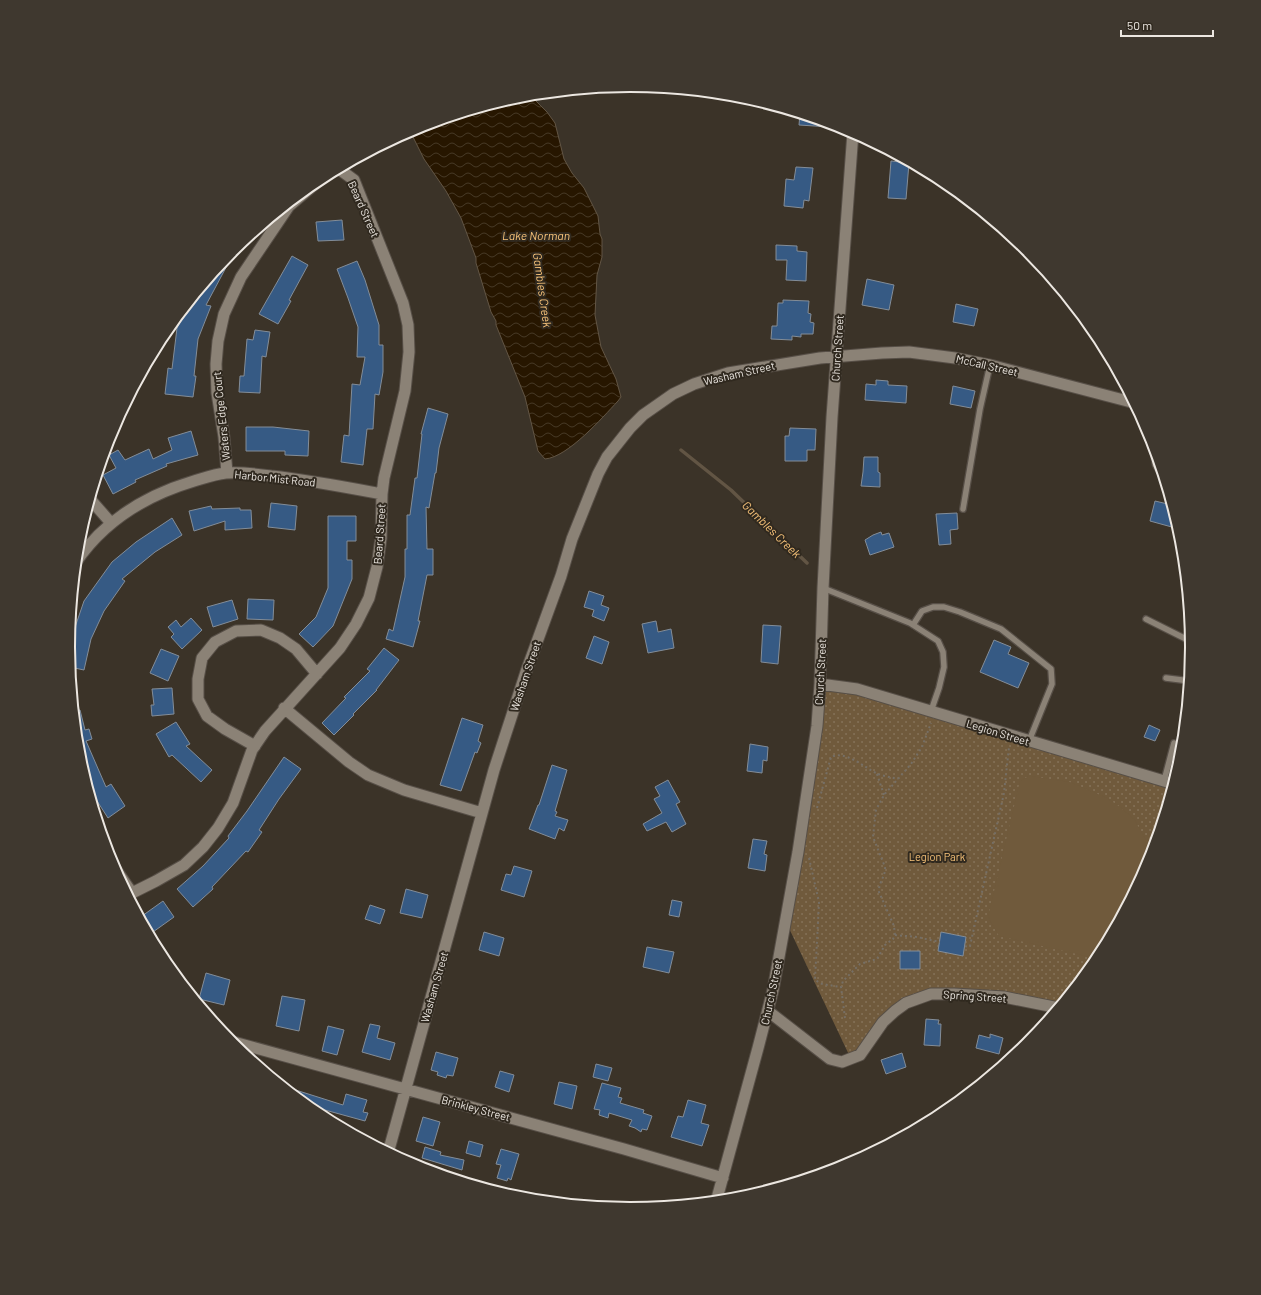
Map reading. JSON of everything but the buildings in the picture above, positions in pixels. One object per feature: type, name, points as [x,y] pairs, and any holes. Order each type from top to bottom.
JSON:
[{"type":"street","name":"Church Street","points":[[718,1196],[773,990],[798,852],[817,726],[832,417],[853,138]]},
{"type":"street","name":"Beard Street","points":[[132,893],[184,865],[203,847],[218,828],[233,803],[252,750],[264,731],[340,648],[356,624],[369,598],[377,567],[381,538],[384,478],[405,391],[409,352],[408,325],[403,303],[354,180],[344,172]]},
{"type":"street","name":"Waters Edge Court","points":[[227,473],[224,436],[216,386],[218,340],[224,314],[241,277],[284,214]]},
{"type":"street","name":"McCall Street","points":[[837,356],[909,352],[932,354],[990,365],[1129,402]]},
{"type":"street","name":"Washam Street","points":[[389,1148],[494,770],[526,672],[561,576],[572,539],[598,474],[618,442],[643,415],[673,394],[694,384],[748,369],[837,356]]},
{"type":"street","name":"Harbor Mist Road","points":[[84,553],[111,524],[149,499],[171,488],[210,476],[227,473],[308,480],[382,494]]},
{"type":"street","points":[[94,504],[111,524]]},
{"type":"street","points":[[255,746],[225,729],[207,716],[198,699],[198,679],[202,658],[215,642],[236,631],[260,630],[280,638],[296,649],[317,674]]},
{"type":"street","name":"Legion Street","points":[[820,684],[857,689],[931,717],[1029,741],[1169,782]]},
{"type":"street","points":[[284,708],[349,762],[368,775],[404,790],[482,813]]},
{"type":"street","name":"Spring Street","points":[[768,1011],[830,1059],[842,1062],[860,1054],[883,1022],[895,1010],[906,1003],[931,994],[1004,997],[1054,1007]]},
{"type":"street","name":"Brinkley Street","points":[[243,1045],[405,1090],[586,1138],[723,1178]]},
{"type":"lane","points":[[963,509],[980,409],[990,365]]},
{"type":"lane","points":[[823,588],[913,625],[938,641],[943,652],[944,667],[931,717]]},
{"type":"lane","points":[[913,625],[922,611],[933,607],[944,607],[960,612],[1001,629],[1051,669],[1052,684],[1029,741]]},
{"type":"lane","points":[[1146,619],[1186,639]]},
{"type":"lane","points":[[1166,678],[1185,680]]},
{"type":"lane","points":[[1169,782],[1174,743]]},
{"type":"path","points":[[845,1018],[841,987],[843,981],[860,964],[877,959],[885,945],[893,939],[895,935],[894,926],[878,887],[885,871],[885,867],[873,837],[876,810],[884,795],[911,764],[922,747],[931,717]]},
{"type":"path","points":[[965,946],[970,946],[1004,793],[1008,769],[1010,736]]},
{"type":"path","points":[[816,813],[831,757],[838,755],[848,758],[877,774],[898,780]]},
{"type":"path","points":[[877,774],[884,795]]},
{"type":"path","points":[[809,854],[818,902],[815,978],[819,983],[841,987]]},
{"type":"path","points":[[895,935],[917,937],[940,942]]},
{"type":"green space","name":"Legion Park","points":[[821,684],[1169,783],[1157,826],[1129,893],[1112,925],[1092,956],[1055,1006],[1040,1003],[918,997],[851,1059],[787,924]]},
{"type":"green space","points":[[1029,776],[1070,782],[1107,798],[1134,819],[1149,846],[1129,893],[1112,925],[1091,957],[999,936],[988,917],[1020,781]]},
{"type":"water","name":"Lake Norman","points":[[536,101],[555,123],[564,159],[572,173],[584,188],[598,216],[602,239],[602,257],[597,275],[595,315],[601,347],[616,379],[621,397],[584,436],[554,457],[545,459],[538,451],[525,397],[496,325],[496,321],[491,312],[476,263],[476,258],[461,218],[446,191],[424,159],[413,136],[452,121],[487,111]]},
{"type":"waterway","name":"Gambles Creek","points":[[681,450],[731,490],[807,563]]}]
